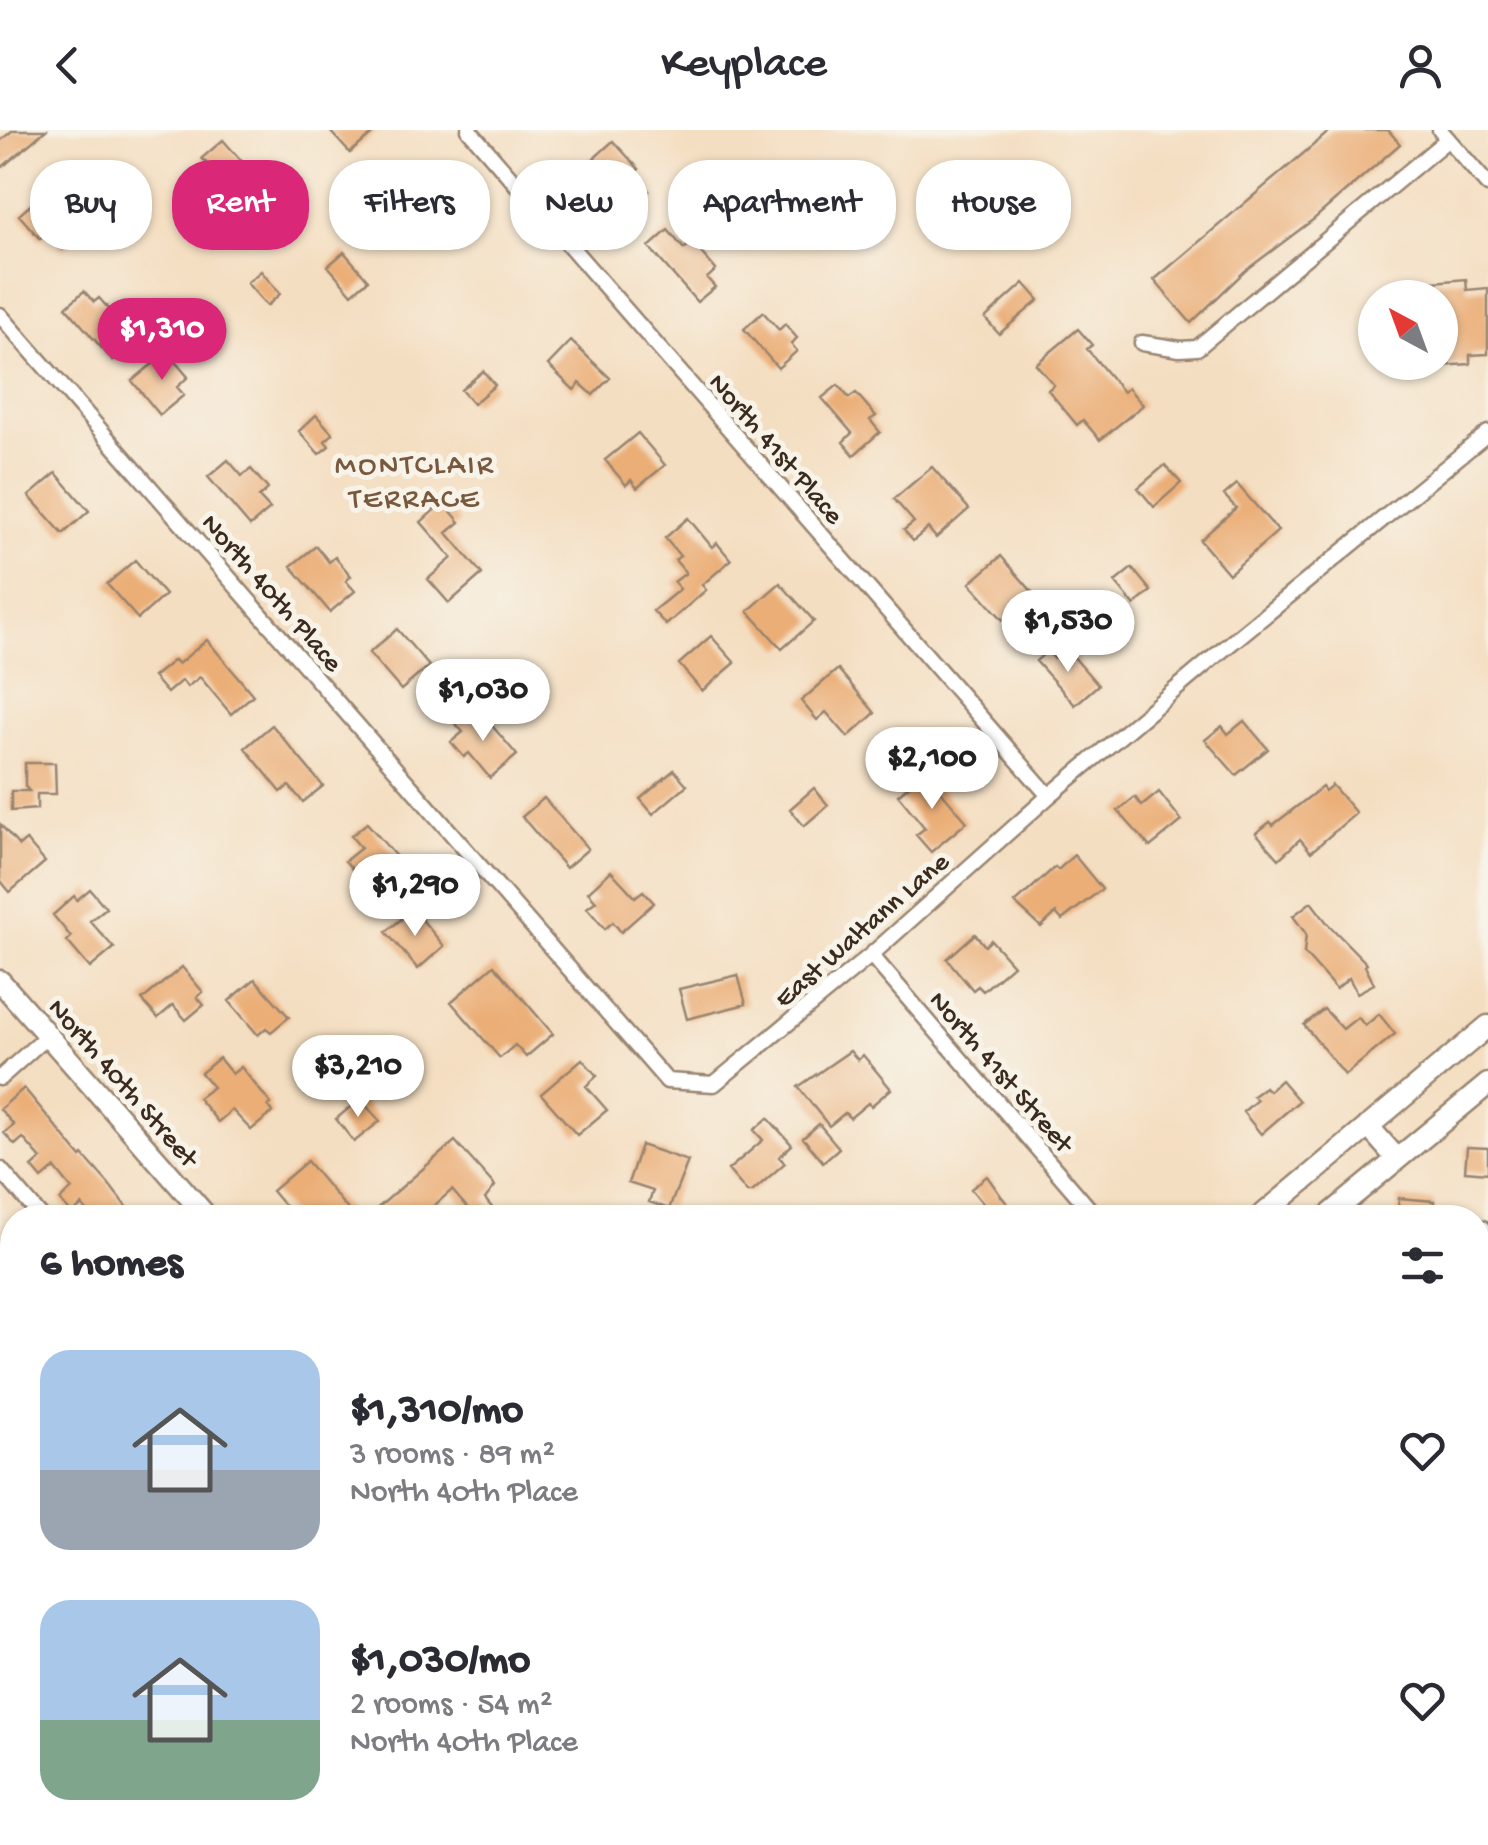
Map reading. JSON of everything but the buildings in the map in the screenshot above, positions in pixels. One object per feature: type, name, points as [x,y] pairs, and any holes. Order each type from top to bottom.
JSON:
[{"type":"main road","name":"North 40th Street","points":[[0,981],[197,1205]]},
{"type":"main road","points":[[1274,1205],[1488,1026]]},
{"type":"main road","points":[[1341,1205],[1488,1084]]},
{"type":"main road","points":[[1368,1126],[1396,1159]]},
{"type":"street","name":"North 41st Place","points":[[469,130],[1049,796]]},
{"type":"street","points":[[1142,343],[1198,348],[1444,134],[1488,185]]},
{"type":"street","name":"North 40th Place","points":[[0,315],[667,1081]]},
{"type":"street","name":"East Waltann Lane","points":[[667,1081],[714,1084],[871,955],[1049,796],[1488,433]]},
{"type":"street","name":"North 41st Street","points":[[871,955],[1086,1205]]},
{"type":"street","points":[[0,1078],[48,1036]]},
{"type":"street","points":[[0,1169],[31,1205]]},
{"type":"district","name":"MONTCLAIR TERRACE","points":[[415,480]]}]
